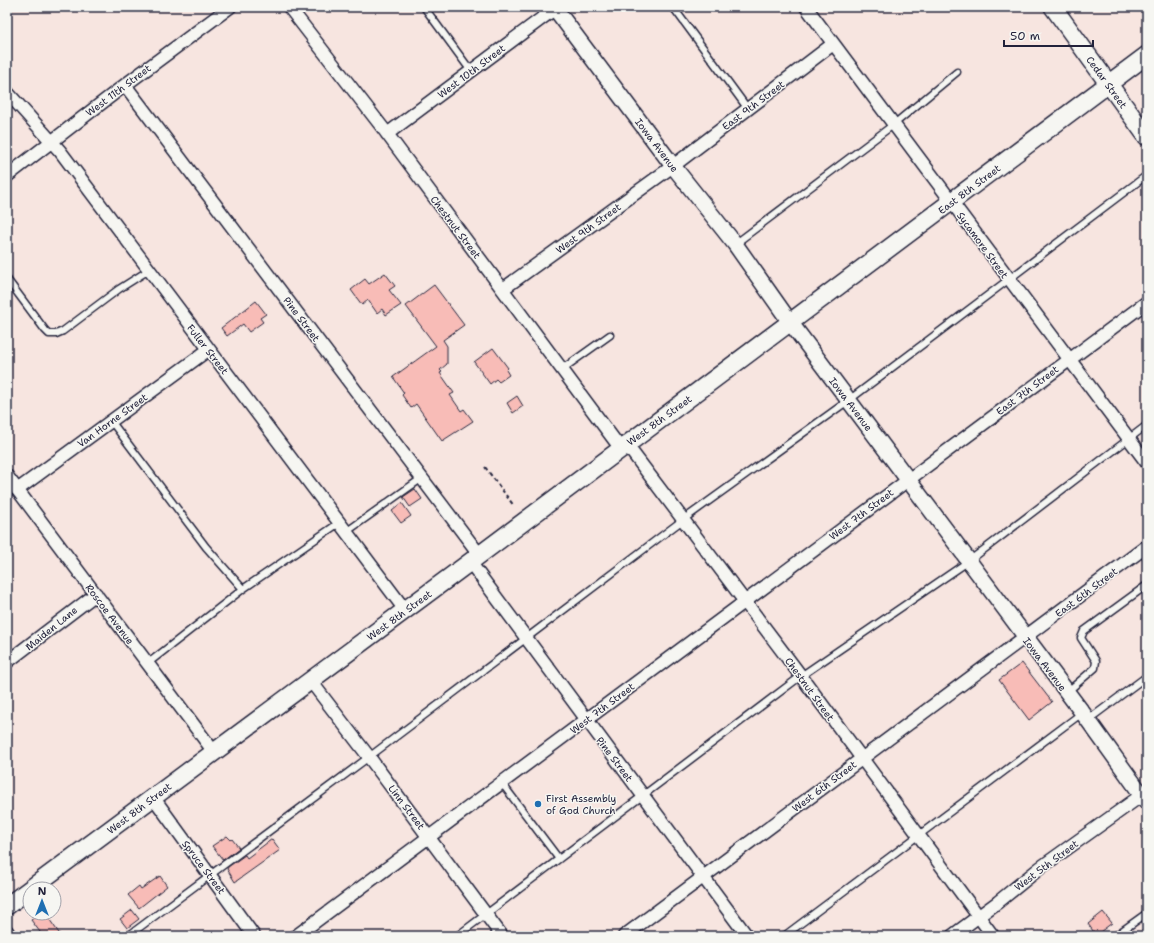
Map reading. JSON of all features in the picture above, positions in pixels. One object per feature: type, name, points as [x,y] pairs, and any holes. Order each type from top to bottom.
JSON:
[{"type":"main road","name":"Cedar Street","points":[[1053,7],[1147,137]]},
{"type":"main road","name":"East 8th Street","points":[[790,322],[1147,55]]},
{"type":"main road","name":"West 8th Street","points":[[7,906],[790,322]]},
{"type":"street","name":"West 11th Street","points":[[7,176],[51,141],[230,7]]},
{"type":"street","name":"Chestnut Street","points":[[289,7],[387,134],[503,289],[561,370],[684,519],[993,936]]},
{"type":"street","name":"Sycamore Street","points":[[806,7],[952,202],[1008,280],[1147,463]]},
{"type":"street","name":"West 10th Street","points":[[387,134],[555,8]]},
{"type":"street","name":"Iowa Avenue","points":[[555,8],[673,166],[735,244],[790,322],[907,480],[1145,796]]},
{"type":"street","name":"East 9th Street","points":[[673,166],[833,44]]},
{"type":"street","name":"Pine Street","points":[[125,85],[422,478],[475,558],[525,638],[747,936]]},
{"type":"street","name":"Fuller Street","points":[[7,92],[51,141],[405,610]]},
{"type":"street","name":"West 9th Street","points":[[503,289],[673,166]]},
{"type":"street","name":"East 7th Street","points":[[907,480],[1147,302]]},
{"type":"street","name":"Van Horne Street","points":[[17,490],[208,350]]},
{"type":"street","name":"Roscoe Avenue","points":[[7,476],[214,752]]},
{"type":"street","name":"West 7th Street","points":[[296,936],[907,480]]},
{"type":"street","name":"East 6th Street","points":[[1025,638],[1147,546]]},
{"type":"street","name":"Maiden Lane","points":[[7,662],[96,594]]},
{"type":"street","name":"West 6th Street","points":[[624,936],[861,758],[1025,638]]},
{"type":"street","name":"Linn Street","points":[[310,680],[502,936]]},
{"type":"street","name":"West 5th Street","points":[[952,936],[1040,868],[1145,796]]},
{"type":"street","name":"Spruce Street","points":[[153,797],[254,936]]},
{"type":"street","points":[[7,932],[10,936]]},
{"type":"lane","points":[[424,7],[471,71]]},
{"type":"lane","points":[[673,7],[748,109]]},
{"type":"lane","points":[[735,244],[893,125],[957,72]]},
{"type":"lane","points":[[128,936],[369,757],[684,519],[849,400],[1147,175]]},
{"type":"lane","points":[[7,280],[45,330],[50,334],[56,334],[63,331],[114,292],[149,270]]},
{"type":"lane","points":[[561,370],[610,335]]},
{"type":"lane","points":[[111,421],[206,547],[243,589]]},
{"type":"lane","points":[[457,936],[801,676],[969,561],[1147,425]]},
{"type":"lane","points":[[147,664],[243,589],[422,478]]},
{"type":"lane","points":[[1066,692],[1095,668],[1096,661],[1082,638],[1084,631],[1147,585]]},
{"type":"lane","points":[[784,936],[919,835],[1085,716],[1147,676]]},
{"type":"lane","points":[[501,782],[559,859]]},
{"type":"lane","points":[[1115,936],[1147,913]]},
{"type":"path","points":[[485,467],[514,506]]},
{"type":"building","points":[[385,273],[395,286],[389,290],[401,305],[386,315],[382,309],[377,313],[368,300],[362,305],[351,290],[365,279],[369,284]]},
{"type":"building","points":[[434,285],[464,325],[443,340],[447,346],[447,364],[440,370],[442,372],[440,373],[454,393],[450,395],[461,411],[464,409],[473,421],[442,441],[416,404],[411,408],[402,395],[404,393],[393,377],[436,346],[406,306]]},
{"type":"building","points":[[256,301],[266,314],[260,318],[263,322],[249,332],[243,324],[227,336],[221,328]]},
{"type":"building","points":[[493,348],[508,368],[506,370],[509,375],[499,382],[496,379],[490,384],[474,362]]},
{"type":"building","points":[[517,396],[523,406],[513,413],[507,403]]},
{"type":"building","points":[[415,489],[422,499],[410,507],[403,497]]},
{"type":"building","points":[[402,503],[411,516],[401,523],[392,511]]},
{"type":"building","points":[[1022,663],[1052,702],[1029,720],[999,680]]},
{"type":"building","points":[[227,836],[231,840],[232,839],[239,848],[223,860],[212,846]]},
{"type":"building","points":[[272,839],[280,850],[235,882],[227,869],[228,867],[245,855],[247,858]]},
{"type":"building","points":[[160,876],[167,886],[139,908],[128,895],[139,886],[141,889]]},
{"type":"building","points":[[132,910],[139,919],[127,928],[120,919]]},
{"type":"building","points":[[1103,912],[1112,923],[1096,935],[1088,924]]},
{"type":"building","points":[[32,921],[51,921],[61,936],[43,936]]},
{"type":"place","name":"First Assembly of God Church","points":[[538,804]]}]
